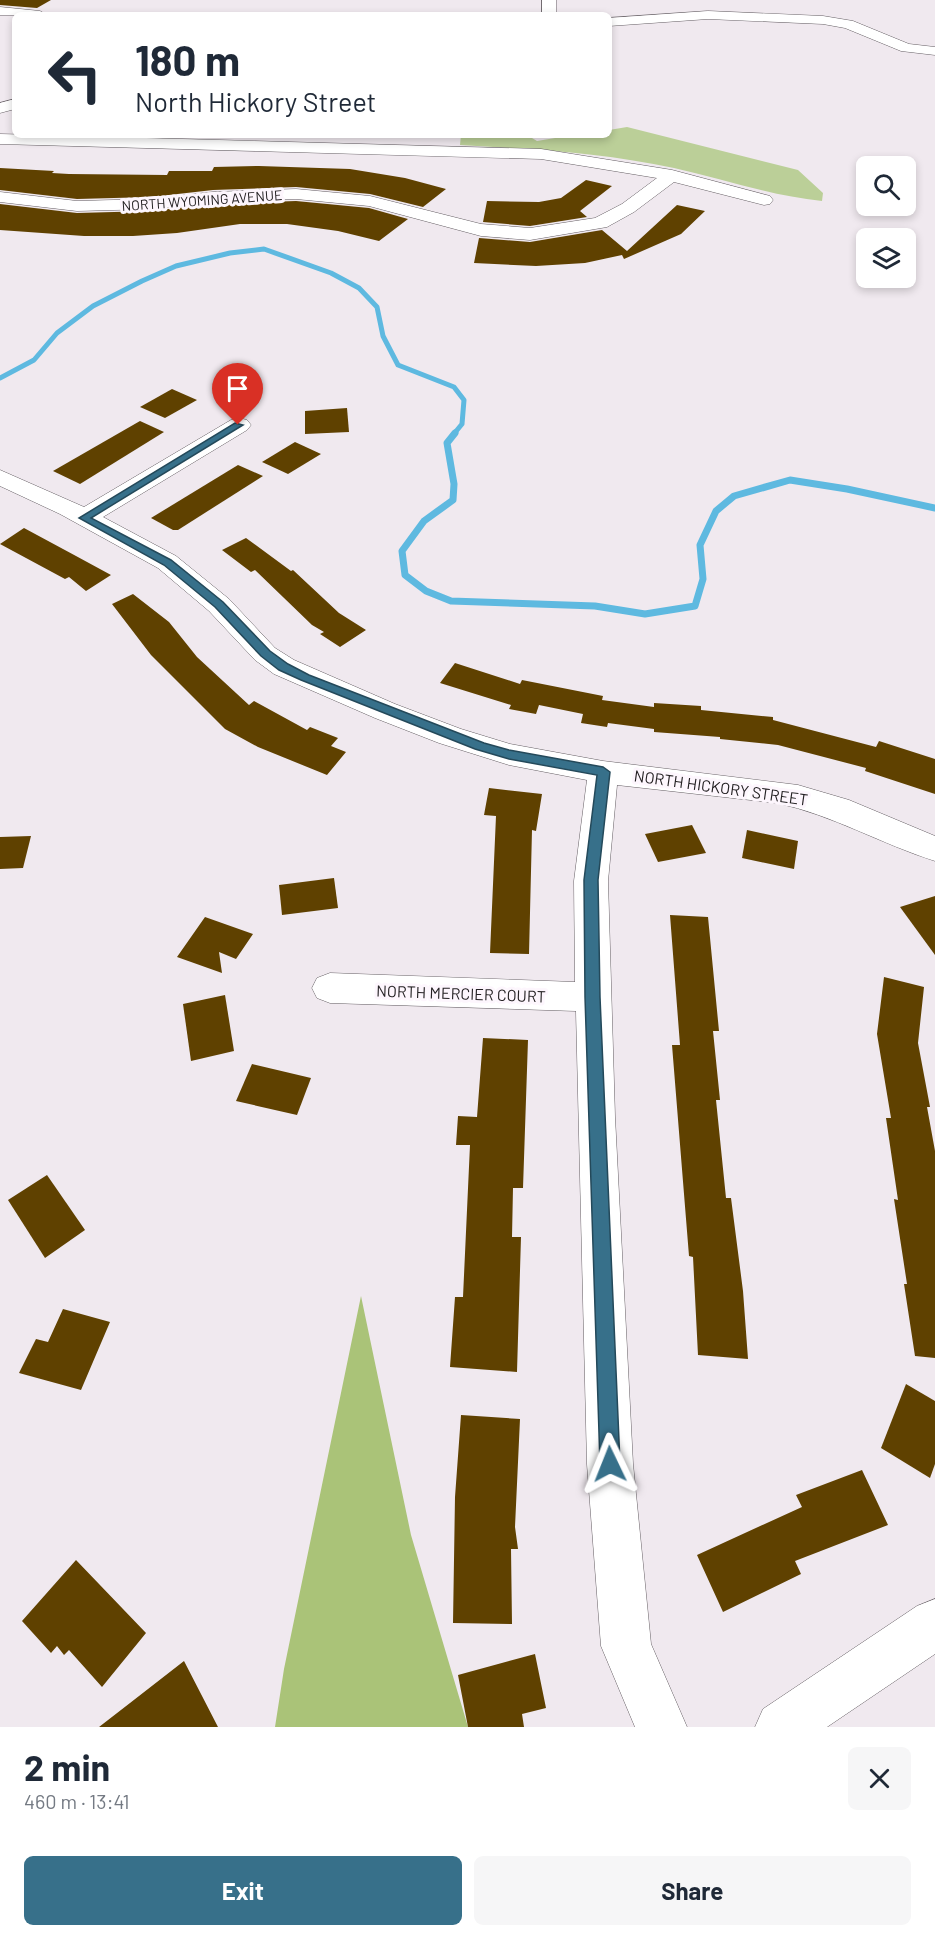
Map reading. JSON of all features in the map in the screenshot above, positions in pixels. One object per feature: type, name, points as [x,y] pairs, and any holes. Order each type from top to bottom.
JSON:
[{"type":"street","points":[[615,22],[708,15],[830,21],[848,24],[906,48],[935,51]]},
{"type":"street","points":[[0,139],[541,154],[611,163],[672,175],[764,200]]},
{"type":"street","name":"NORTH WYOMING AVENUE","points":[[0,197],[77,206],[151,204],[213,197],[296,194],[370,201],[481,230],[530,234],[600,223],[628,208],[672,175]]},
{"type":"street","points":[[84,518],[238,425]]},
{"type":"street","name":"NORTH HICKORY STREET","points":[[0,477],[167,562],[219,605],[266,654],[305,678],[480,746],[509,754],[603,772],[805,797],[854,814],[935,849]]},
{"type":"street","points":[[603,772],[591,880],[592,997],[610,1464],[626,1646],[661,1727]]},
{"type":"street","name":"NORTH MERCIER COURT","points":[[330,988],[592,997]]},
{"type":"street","points":[[780,1727],[935,1624]]},
{"type":"green space","points":[[627,127],[798,170],[823,193],[822,201],[784,195],[648,163],[595,155],[460,145],[461,138],[532,138],[537,141],[555,138],[612,138],[612,130]]},
{"type":"green space","points":[[361,1296],[411,1535],[468,1727],[275,1727],[284,1669]]},
{"type":"building","points":[[0,0],[51,0],[37,8],[0,5]]},
{"type":"building","points":[[214,167],[350,169],[405,178],[446,189],[423,207],[370,194],[296,187],[213,190],[151,197],[77,199],[0,190],[0,168],[69,174],[167,175],[169,171],[212,171]]},
{"type":"building","points":[[586,180],[612,186],[580,211],[587,217],[530,226],[483,222],[487,201],[539,202],[561,198]]},
{"type":"building","points":[[296,201],[369,208],[408,219],[379,241],[338,231],[287,224],[240,224],[177,233],[133,236],[84,236],[0,230],[0,204],[77,213],[151,211],[213,204]]},
{"type":"building","points":[[677,205],[705,211],[681,234],[624,259],[622,255],[585,263],[536,266],[474,263],[479,238],[530,242],[602,230],[627,251]]},
{"type":"building","points":[[172,389],[197,400],[165,418],[140,407]]},
{"type":"building","points":[[347,408],[349,432],[305,434],[305,411]]},
{"type":"building","points":[[140,421],[164,432],[80,484],[53,471]]},
{"type":"building","points":[[295,442],[321,454],[288,474],[262,462]]},
{"type":"building","points":[[238,465],[263,476],[178,530],[173,530],[151,518]]},
{"type":"building","points":[[24,528],[111,575],[86,591],[69,577],[65,579],[0,544]]},
{"type":"building","points":[[246,538],[291,571],[293,570],[339,613],[366,630],[340,647],[320,634],[324,632],[312,625],[255,570],[251,572],[222,550]]},
{"type":"building","points":[[133,594],[169,622],[197,657],[249,705],[254,701],[307,730],[310,727],[338,738],[331,746],[346,752],[327,775],[258,747],[225,729],[151,655],[112,604]]},
{"type":"building","points":[[455,663],[520,684],[522,680],[603,696],[602,700],[654,707],[654,703],[701,706],[701,710],[773,717],[773,720],[876,747],[879,741],[935,759],[935,794],[865,771],[866,768],[778,745],[720,739],[720,737],[654,732],[654,729],[608,723],[607,727],[581,723],[583,714],[539,705],[536,714],[509,709],[511,705],[440,683]]},
{"type":"building","points":[[489,788],[542,794],[536,831],[532,830],[529,954],[490,953],[496,816],[484,815]]},
{"type":"building","points":[[692,825],[706,853],[658,862],[645,834]]},
{"type":"building","points":[[747,830],[798,841],[794,869],[742,858]]},
{"type":"building","points":[[31,836],[23,868],[0,869],[0,837]]},
{"type":"building","points":[[334,878],[338,908],[282,915],[279,885]]},
{"type":"building","points":[[935,896],[935,955],[900,907]]},
{"type":"building","points":[[670,915],[708,917],[719,1031],[713,1031],[720,1100],[716,1100],[726,1198],[731,1198],[743,1291],[748,1359],[698,1355],[693,1257],[689,1256],[672,1045],[680,1045]]},
{"type":"building","points":[[205,917],[253,934],[236,959],[219,952],[222,973],[177,957]]},
{"type":"building","points":[[884,977],[924,987],[918,1043],[930,1107],[927,1107],[935,1151],[935,1358],[915,1356],[904,1284],[907,1284],[894,1199],[898,1200],[886,1118],[891,1118],[877,1034]]},
{"type":"building","points":[[225,995],[234,1051],[191,1061],[183,1004]]},
{"type":"building","points":[[483,1038],[528,1040],[523,1188],[513,1188],[512,1237],[521,1237],[517,1372],[450,1367],[455,1297],[463,1297],[470,1145],[456,1145],[458,1116],[477,1117]]},
{"type":"building","points":[[252,1064],[311,1078],[297,1115],[236,1101]]},
{"type":"building","points":[[47,1175],[85,1230],[45,1258],[8,1200]]},
{"type":"building","points":[[63,1309],[110,1322],[81,1390],[19,1373],[36,1339],[48,1342]]},
{"type":"building","points":[[906,1384],[935,1401],[935,1464],[930,1478],[881,1448]]},
{"type":"building","points":[[461,1415],[520,1419],[515,1527],[518,1549],[511,1549],[512,1624],[453,1623],[455,1497]]},
{"type":"building","points":[[862,1470],[888,1525],[795,1561],[801,1574],[723,1612],[697,1555],[802,1507],[796,1495]]},
{"type":"building","points":[[76,1560],[146,1633],[102,1687],[69,1650],[64,1655],[57,1646],[51,1653],[22,1621]]},
{"type":"building","points":[[535,1654],[546,1708],[522,1714],[524,1727],[468,1727],[458,1675]]},
{"type":"building","points":[[184,1661],[218,1727],[99,1727],[130,1703]]},
{"type":"waterway","points":[[0,378],[34,360],[57,333],[93,306],[142,281],[176,266],[230,253],[264,249],[331,273],[359,288],[377,307],[383,336],[398,365],[454,387],[464,400],[462,424],[453,435]]},
{"type":"waterway","points":[[455,433],[447,443],[454,484],[453,500],[424,521],[402,551],[405,575],[426,591],[451,601],[595,606],[645,614],[695,606],[703,579],[700,545],[716,511],[734,496],[790,480],[847,489],[935,508]]},
{"type":"route","points":[[238,425],[84,518],[167,562],[219,605],[266,654],[305,678],[480,746],[509,754],[603,772],[591,880],[592,997],[610,1464]]}]
